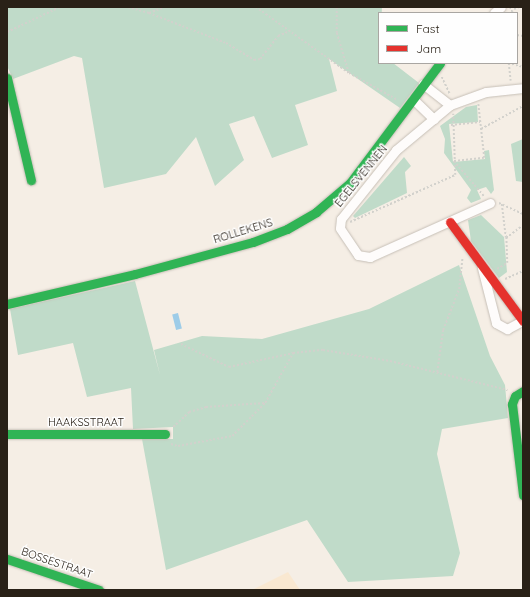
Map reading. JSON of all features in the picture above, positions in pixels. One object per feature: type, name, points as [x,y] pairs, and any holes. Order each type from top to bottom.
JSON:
[{"type":"street","name":"ROLLEKENS","points":[[7,304],[135,274],[254,242],[287,228],[316,212],[350,183],[438,65]]},
{"type":"street","points":[[7,78],[11,106],[31,180]]},
{"type":"street","points":[[424,84],[452,104]]},
{"type":"street","name":"EGELSVENNEN","points":[[493,204],[366,257],[358,255],[342,233],[340,223],[396,150],[452,104],[477,94],[523,88]]},
{"type":"street","points":[[410,102],[434,120]]},
{"type":"street","points":[[450,222],[464,242],[481,264],[522,321],[506,329],[496,323],[481,264]]},
{"type":"street","points":[[523,391],[514,396],[517,458],[523,495]]},
{"type":"street","name":"HAAKSSTRAAT","points":[[7,434],[165,434]]},
{"type":"street","name":"BOSSESTRAAT","points":[[7,559],[99,590]]},
{"type":"path","points":[[7,32],[60,7]]},
{"type":"path","points":[[128,7],[183,23],[254,60],[260,59],[278,36],[291,31]]},
{"type":"path","points":[[149,13],[165,7]]},
{"type":"path","points":[[256,7],[349,73],[381,93],[410,102]]},
{"type":"path","points":[[337,7],[337,33],[349,73]]},
{"type":"path","points":[[510,7],[513,10],[519,7]]},
{"type":"path","points":[[509,64],[512,89]]},
{"type":"path","points":[[512,64],[523,67]]},
{"type":"path","points":[[340,223],[353,222],[455,175],[451,125],[452,104],[438,65]]},
{"type":"path","points":[[454,161],[484,158],[477,94]]},
{"type":"path","points":[[481,129],[523,106]]},
{"type":"path","points":[[451,125],[480,122]]},
{"type":"path","points":[[454,161],[493,204],[506,238],[507,263],[488,275]]},
{"type":"path","points":[[493,204],[523,214]]},
{"type":"path","points":[[506,238],[523,225]]},
{"type":"path","points":[[437,372],[443,330],[459,289],[464,242]]},
{"type":"path","points":[[496,285],[514,272],[523,271]]},
{"type":"path","points":[[181,344],[229,367],[293,353],[323,350],[437,372],[501,387],[514,396]]},
{"type":"path","points":[[265,403],[189,412],[165,434],[167,442],[178,446],[232,436],[265,403],[293,353]]},
{"type":"shaded area","points":[[288,572],[300,590],[252,590]]},
{"type":"green space","points":[[7,7],[382,7],[382,12],[378,12],[378,64],[394,64],[419,83],[400,108],[329,59],[337,91],[295,105],[308,145],[272,158],[254,116],[229,124],[244,160],[215,186],[196,137],[166,174],[104,188],[82,58],[74,56],[13,79],[7,66]]},
{"type":"green space","points":[[477,105],[478,122],[449,124],[453,162],[485,159],[484,151],[489,150],[494,190],[491,194],[486,187],[477,190],[481,199],[471,203],[467,198],[471,190],[444,153],[445,139],[440,126],[466,107]]},
{"type":"green space","points":[[523,139],[523,182],[516,181],[511,144]]},
{"type":"green space","points":[[404,157],[411,166],[405,172],[407,193],[355,218],[353,216]]},
{"type":"green space","points":[[481,215],[504,237],[507,272],[499,278],[471,241],[468,220]]},
{"type":"green space","points":[[459,265],[490,356],[505,385],[508,418],[442,429],[437,454],[460,553],[453,576],[348,582],[307,520],[166,570],[142,439],[173,439],[173,427],[133,429],[131,388],[87,397],[73,343],[18,355],[10,309],[135,281],[160,375],[154,350],[202,336],[262,339],[369,309]]},
{"type":"water","points":[[178,313],[182,329],[176,330],[172,314]]},
{"type":"traffic: fast","points":[[7,304],[135,274],[253,242],[287,229],[316,212],[350,183],[439,64]]},
{"type":"traffic: fast","points":[[7,78],[31,180]]},
{"type":"traffic: fast","points":[[523,391],[515,396],[512,404],[523,495]]},
{"type":"traffic: fast","points":[[7,434],[165,434]]},
{"type":"traffic: fast","points":[[7,559],[99,590]]},
{"type":"traffic: jam","points":[[450,222],[523,321]]}]
